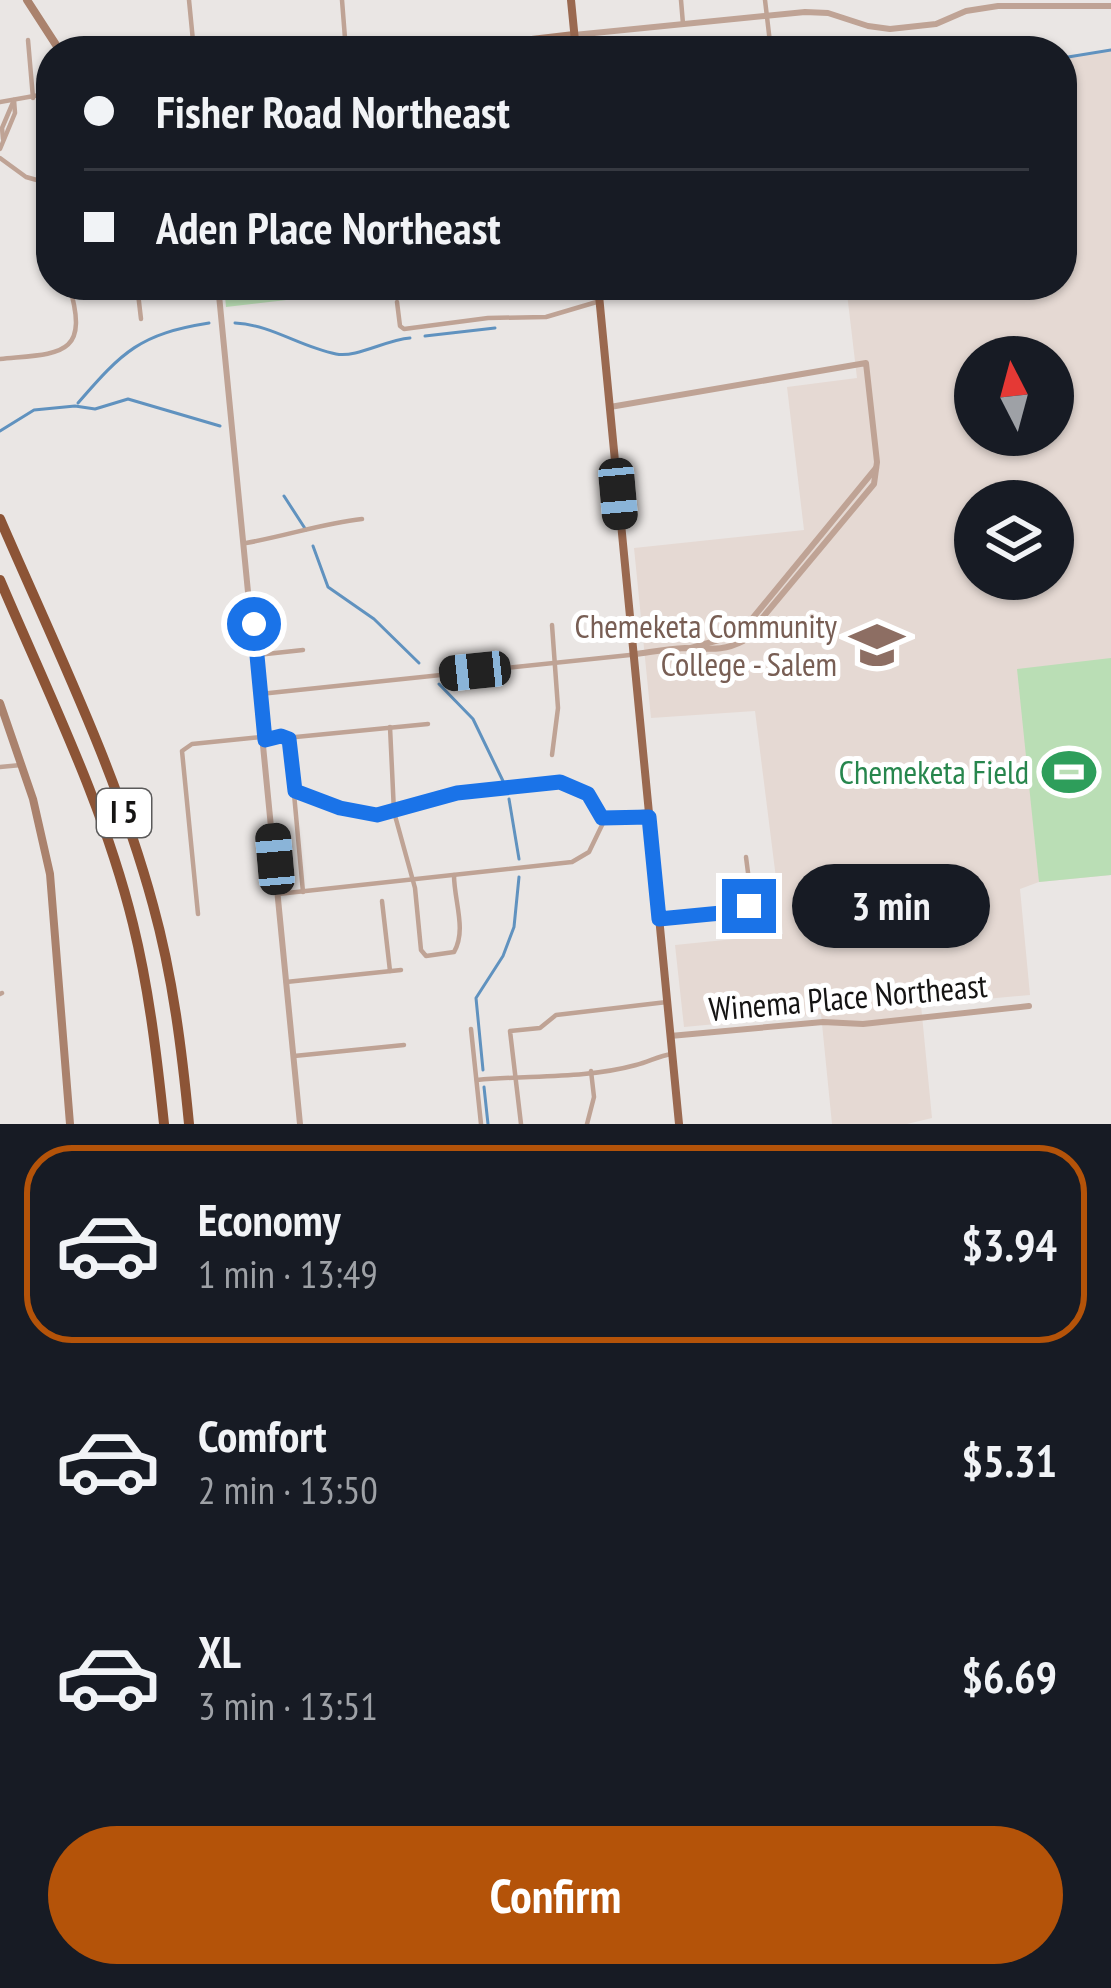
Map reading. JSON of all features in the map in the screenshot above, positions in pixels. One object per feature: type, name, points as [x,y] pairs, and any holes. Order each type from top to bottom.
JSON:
[{"type":"highway","name":"I 5","points":[[0,519],[111,779],[145,877],[171,987],[189,1124]]},
{"type":"highway","name":"I 5","points":[[0,580],[115,862],[137,939],[164,1124]]},
{"type":"highway","points":[[0,600],[80,770]]},
{"type":"main road","points":[[27,0],[50,36]]},
{"type":"main road","points":[[567,36],[574,35],[571,0]]},
{"type":"main road","points":[[600,301],[679,1124]]},
{"type":"main road","points":[[0,703],[38,818],[50,874],[70,1124]]},
{"type":"street","points":[[189,0],[193,36]]},
{"type":"street","points":[[342,0],[345,36]]},
{"type":"street","points":[[681,0],[683,24]]},
{"type":"street","points":[[765,0],[769,36]]},
{"type":"street","points":[[965,0],[966,11]]},
{"type":"street","points":[[574,35],[828,13],[890,29],[936,24],[966,11],[1010,5],[1111,6]]},
{"type":"street","points":[[28,40],[33,98]]},
{"type":"street","points":[[0,102],[36,97]]},
{"type":"street","points":[[0,149],[2,128],[14,100]]},
{"type":"street","points":[[0,158],[36,180]]},
{"type":"street","points":[[0,359],[69,348],[77,327],[72,300]]},
{"type":"street","points":[[138,300],[141,319]]},
{"type":"street","points":[[220,300],[300,1124]]},
{"type":"street","points":[[398,302],[400,328],[418,329],[488,318],[547,317],[600,301]]},
{"type":"street","points":[[260,694],[691,648],[724,649],[750,635],[874,484],[866,363],[610,407]]},
{"type":"street","points":[[246,543],[362,519]]},
{"type":"street","points":[[552,625],[558,708],[552,755]]},
{"type":"street","points":[[256,655],[303,650]]},
{"type":"street","points":[[198,914],[182,751],[192,744],[428,724]]},
{"type":"street","points":[[390,728],[394,812],[426,956],[459,947],[454,875]]},
{"type":"street","points":[[289,739],[302,892]]},
{"type":"street","points":[[0,767],[21,765]]},
{"type":"street","points":[[278,894],[572,862],[596,842],[602,818],[588,794],[560,782],[457,793],[394,812],[355,812],[295,791]]},
{"type":"street","points":[[602,818],[649,814]]},
{"type":"street","points":[[659,919],[746,909],[751,896],[746,857]]},
{"type":"street","points":[[382,901],[390,971]]},
{"type":"street","points":[[286,982],[401,970]]},
{"type":"street","points":[[521,1124],[510,1031],[540,1028],[556,1016],[667,1002]]},
{"type":"street","name":"Winema Place Northeast","points":[[670,1036],[823,1022],[863,1024],[1029,1006]]},
{"type":"street","points":[[472,1028],[481,1124]]},
{"type":"street","points":[[294,1056],[404,1045]]},
{"type":"street","points":[[477,1079],[638,1065],[672,1054]]},
{"type":"street","points":[[587,1124],[594,1097],[591,1071]]},
{"type":"shaded area","name":"Chemeketa Community College - Salem","points":[[1111,51],[1111,875],[1039,882],[1020,889],[1030,995],[921,1005],[932,1118],[907,1124],[832,1124],[821,1014],[684,1027],[675,945],[783,934],[755,711],[651,718],[634,548],[804,530],[787,387],[857,378],[848,300],[1077,300],[1077,54]]},
{"type":"green space","points":[[225,300],[287,300],[226,307]]},
{"type":"green space","name":"Chemeketa Field","points":[[1111,658],[1111,875],[1039,882],[1017,669]]},
{"type":"waterway","points":[[1077,56],[1111,50]]},
{"type":"waterway","points":[[78,403],[134,348],[166,333],[209,323]]},
{"type":"waterway","points":[[235,323],[336,354],[410,338]]},
{"type":"waterway","points":[[425,336],[495,328]]},
{"type":"waterway","points":[[0,431],[34,410],[95,409],[128,399],[220,426]]},
{"type":"waterway","points":[[284,496],[306,530]]},
{"type":"waterway","points":[[313,546],[328,587],[374,619],[419,663]]},
{"type":"waterway","points":[[439,684],[473,719],[503,781]]},
{"type":"waterway","points":[[509,799],[519,859]]},
{"type":"waterway","points":[[483,1070],[476,998],[503,956],[514,927],[519,877]]},
{"type":"waterway","points":[[484,1087],[488,1124]]},
{"type":"place","name":"Chemeketa Community College - Salem","points":[[877,645]]},
{"type":"place","name":"Chemeketa Field","points":[[1069,772]]},
{"type":"route","points":[[254,624],[265,740],[289,739],[295,791],[340,808],[377,815],[457,793],[569,783],[594,800],[602,818],[649,817],[659,919],[742,911],[749,906]]}]
